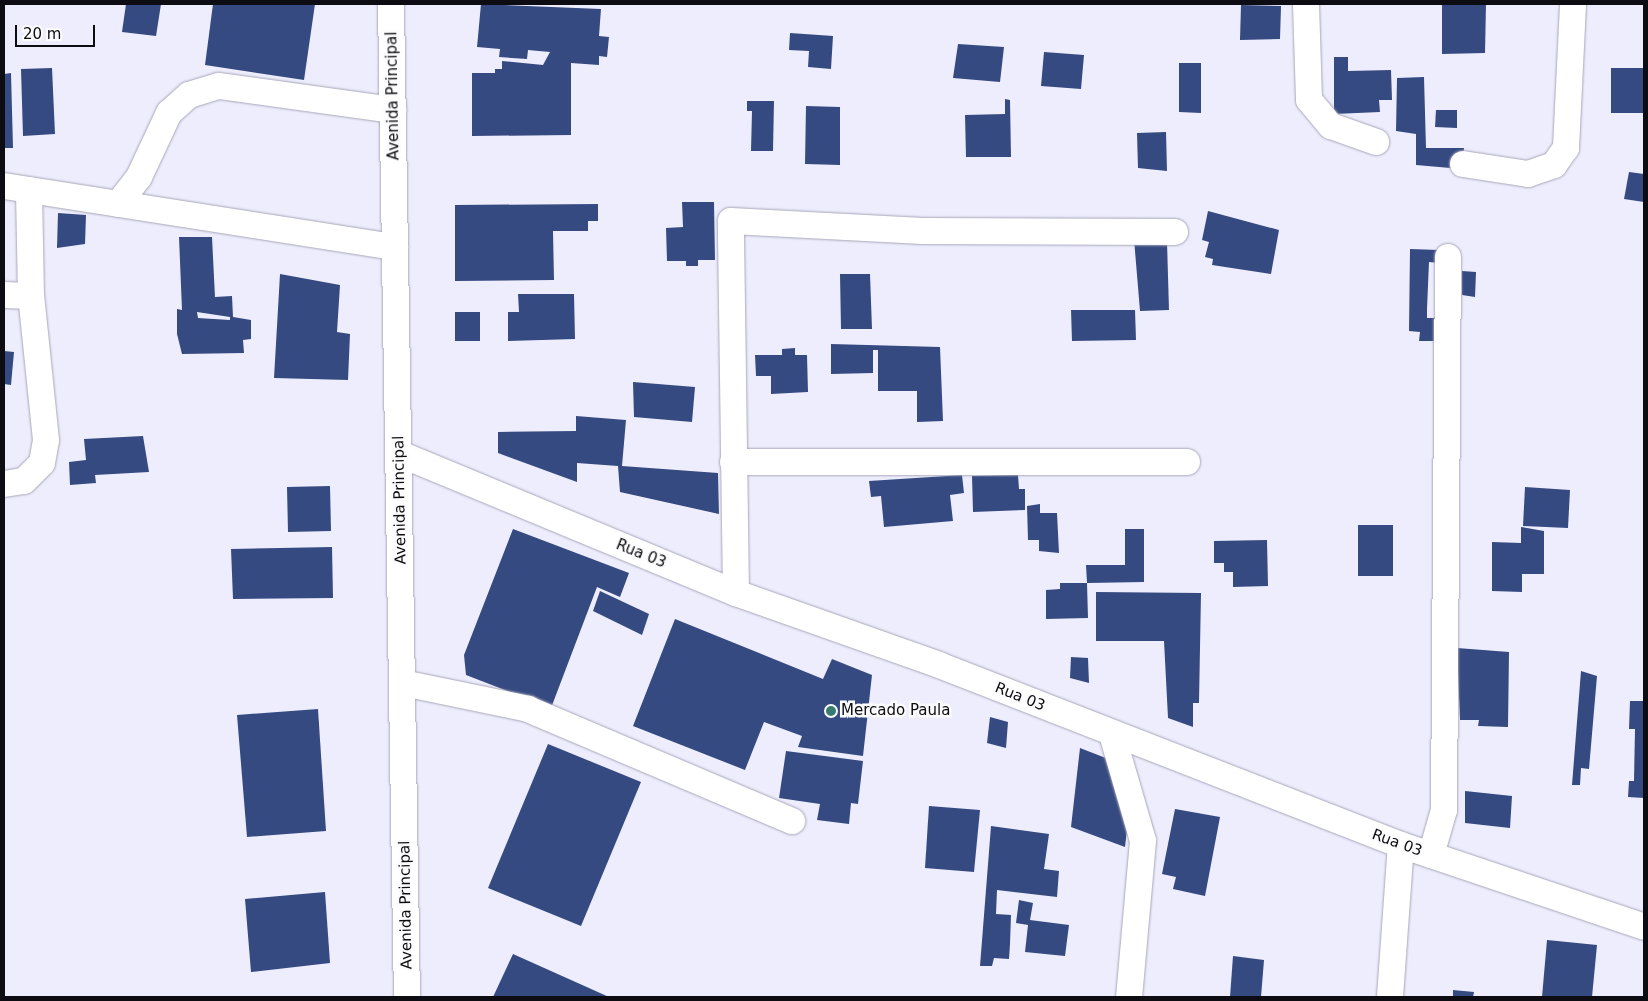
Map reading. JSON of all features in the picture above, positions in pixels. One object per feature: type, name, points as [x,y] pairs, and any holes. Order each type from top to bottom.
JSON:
[{"type":"street","name":"Avenida Principal","points":[[391,4],[400,454],[407,997]]},
{"type":"street","points":[[1306,4],[1309,100],[1330,126],[1376,142]]},
{"type":"street","points":[[1463,164],[1528,174],[1554,165],[1566,148],[1573,4]]},
{"type":"street","points":[[118,204],[139,177],[169,112],[188,95],[229,87],[393,110]]},
{"type":"street","points":[[4,186],[395,247]]},
{"type":"street","points":[[4,484],[24,481],[42,463],[46,440],[31,296],[29,190]]},
{"type":"street","points":[[736,593],[731,221],[923,231],[1175,232]]},
{"type":"street","points":[[1432,855],[1444,810],[1448,257]]},
{"type":"street","points":[[4,294],[31,296]]},
{"type":"street","name":"Rua 03","points":[[400,454],[736,593],[939,664],[1112,734],[1401,844],[1644,927]]},
{"type":"street","points":[[733,462],[1187,462]]},
{"type":"street","points":[[403,683],[528,709],[792,821]]},
{"type":"street","points":[[1112,734],[1143,841],[1129,997]]},
{"type":"street","points":[[1390,997],[1401,844]]},
{"type":"building","points":[[126,4],[161,4],[156,36],[122,32]]},
{"type":"building","points":[[213,4],[315,4],[304,80],[205,65]]},
{"type":"building","points":[[481,4],[601,9],[599,36],[609,37],[607,57],[599,56],[599,65],[571,63],[571,135],[472,136],[472,73],[495,73],[495,69],[502,69],[502,61],[543,65],[550,52],[528,50],[527,59],[499,57],[500,49],[477,47]]},
{"type":"building","points":[[1442,4],[1486,4],[1485,53],[1442,54]]},
{"type":"building","points":[[1241,5],[1281,6],[1280,39],[1240,40]]},
{"type":"building","points":[[790,33],[833,36],[831,69],[808,67],[809,51],[789,50]]},
{"type":"building","points":[[958,44],[1004,47],[1000,82],[953,78]]},
{"type":"building","points":[[1044,52],[1084,55],[1081,89],[1041,86]]},
{"type":"building","points":[[1334,57],[1348,57],[1348,71],[1391,70],[1392,100],[1379,100],[1380,112],[1334,114]]},
{"type":"building","points":[[1179,63],[1201,63],[1201,113],[1179,112]]},
{"type":"building","points":[[52,68],[55,134],[23,136],[21,69]]},
{"type":"building","points":[[1611,68],[1644,68],[1644,113],[1611,113]]},
{"type":"building","points":[[11,73],[13,148],[4,148],[4,74]]},
{"type":"building","points":[[1424,77],[1426,148],[1464,148],[1462,169],[1416,165],[1416,134],[1396,131],[1397,78]]},
{"type":"building","points":[[1005,99],[1010,100],[1011,157],[966,157],[965,115],[1005,114]]},
{"type":"building","points":[[747,101],[774,101],[773,151],[751,151],[752,111],[747,111]]},
{"type":"building","points":[[806,106],[840,107],[840,165],[805,164]]},
{"type":"building","points":[[1436,110],[1457,110],[1457,128],[1435,127]]},
{"type":"building","points":[[1166,132],[1167,171],[1138,168],[1137,133]]},
{"type":"building","points":[[1629,172],[1644,174],[1644,202],[1624,199]]},
{"type":"building","points":[[682,202],[714,202],[715,260],[698,260],[698,266],[686,266],[686,261],[667,261],[666,228],[683,227]]},
{"type":"building","points":[[598,204],[598,221],[588,221],[588,231],[553,231],[554,280],[455,281],[455,205]]},
{"type":"building","points":[[1208,211],[1279,230],[1271,274],[1212,265],[1213,259],[1205,257],[1209,242],[1202,240]]},
{"type":"building","points":[[58,213],[86,215],[85,244],[57,248]]},
{"type":"building","points":[[179,237],[212,237],[215,297],[232,296],[233,317],[251,320],[251,339],[243,340],[244,353],[182,354],[177,334],[177,309],[182,310]],"holes":[[[197,312],[230,317],[230,320],[198,318]]]},
{"type":"building","points":[[1134,239],[1167,242],[1169,310],[1140,311]]},
{"type":"building","points":[[1410,249],[1439,250],[1439,263],[1429,262],[1427,309],[1427,318],[1438,318],[1438,341],[1419,341],[1420,332],[1409,331]]},
{"type":"building","points":[[1462,271],[1476,272],[1475,297],[1462,295]]},
{"type":"building","points":[[280,274],[340,285],[337,332],[350,334],[348,380],[274,378]]},
{"type":"building","points":[[840,274],[870,274],[872,329],[841,329]]},
{"type":"building","points":[[518,294],[574,294],[575,339],[508,341],[508,312],[519,312]]},
{"type":"building","points":[[1071,310],[1135,310],[1136,340],[1072,341]]},
{"type":"building","points":[[455,312],[480,312],[480,341],[455,341]]},
{"type":"building","points":[[831,344],[940,347],[943,421],[917,422],[917,391],[878,391],[878,350],[873,350],[873,373],[831,374]]},
{"type":"building","points":[[795,348],[795,355],[807,355],[808,392],[771,394],[771,376],[756,376],[755,355],[782,355],[782,349]]},
{"type":"building","points":[[4,351],[14,352],[11,385],[4,384]]},
{"type":"building","points":[[633,382],[695,387],[692,422],[634,417]]},
{"type":"building","points":[[576,416],[626,420],[622,466],[718,473],[719,514],[620,492],[618,466],[577,463],[577,482],[498,453],[498,432],[576,431]]},
{"type":"building","points":[[143,436],[149,472],[95,475],[96,483],[70,485],[69,462],[86,460],[84,439]]},
{"type":"building","points":[[962,475],[964,493],[950,495],[953,521],[884,527],[881,496],[871,497],[869,481]]},
{"type":"building","points":[[1018,475],[1019,489],[1025,489],[1025,510],[973,512],[972,476]]},
{"type":"building","points":[[330,486],[331,531],[288,532],[287,487]]},
{"type":"building","points":[[1525,487],[1570,490],[1568,528],[1523,526]]},
{"type":"building","points":[[1040,504],[1040,513],[1057,513],[1059,553],[1039,551],[1039,540],[1028,540],[1027,506]]},
{"type":"building","points":[[1358,525],[1393,525],[1393,576],[1358,576]]},
{"type":"building","points":[[1521,527],[1544,531],[1544,574],[1522,574],[1522,592],[1492,591],[1492,542],[1521,543]]},
{"type":"building","points":[[513,529],[629,573],[620,597],[597,587],[551,708],[466,675],[464,655]]},
{"type":"building","points":[[1125,529],[1144,529],[1144,582],[1087,583],[1086,565],[1125,565]]},
{"type":"building","points":[[1267,540],[1268,586],[1233,587],[1233,572],[1224,572],[1224,563],[1214,563],[1214,541]]},
{"type":"building","points":[[332,547],[333,598],[233,599],[231,549]]},
{"type":"building","points":[[1060,583],[1087,583],[1088,618],[1046,619],[1046,590],[1060,589]]},
{"type":"building","points":[[600,591],[649,614],[642,635],[593,611]]},
{"type":"building","points":[[1096,592],[1201,593],[1199,703],[1193,703],[1193,727],[1168,718],[1164,641],[1096,641]]},
{"type":"building","points":[[675,619],[823,679],[832,659],[872,675],[863,756],[798,747],[802,736],[764,722],[745,770],[633,726]]},
{"type":"building","points":[[1457,648],[1509,652],[1508,727],[1478,726],[1479,720],[1460,720]]},
{"type":"building","points":[[1071,657],[1088,658],[1089,683],[1070,678]]},
{"type":"building","points":[[1581,671],[1597,676],[1589,769],[1581,768],[1580,785],[1572,785]]},
{"type":"building","points":[[1630,701],[1644,701],[1644,798],[1628,797],[1629,781],[1634,781],[1635,729],[1629,729]]},
{"type":"building","points":[[318,709],[326,831],[247,837],[237,715]]},
{"type":"building","points":[[990,717],[1008,722],[1006,748],[987,743]]},
{"type":"building","points":[[548,744],[641,782],[581,926],[488,888]]},
{"type":"building","points":[[1080,748],[1134,769],[1125,847],[1071,827]]},
{"type":"building","points":[[786,751],[863,761],[858,804],[851,803],[849,824],[817,820],[820,804],[779,798]]},
{"type":"building","points":[[1465,791],[1512,796],[1510,828],[1465,823]]},
{"type":"building","points":[[929,806],[980,810],[974,872],[925,868]]},
{"type":"building","points":[[1175,809],[1220,817],[1205,896],[1173,889],[1176,877],[1162,874]]},
{"type":"building","points":[[991,826],[1049,834],[1044,869],[1059,871],[1057,897],[997,890],[996,914],[1011,915],[1009,959],[994,958],[992,966],[980,966]]},
{"type":"building","points":[[325,892],[330,963],[251,972],[245,899]]},
{"type":"building","points":[[1019,900],[1033,903],[1030,920],[1069,925],[1065,956],[1025,952],[1028,925],[1016,923]]},
{"type":"building","points":[[1547,940],[1597,945],[1592,997],[1542,997]]},
{"type":"building","points":[[513,954],[609,997],[493,997]]},
{"type":"building","points":[[1233,956],[1264,960],[1261,997],[1230,997]]},
{"type":"building","points":[[1453,990],[1474,992],[1473,997],[1453,997]]},
{"type":"place","name":"Mercado Paula","points":[[831,711]]}]
